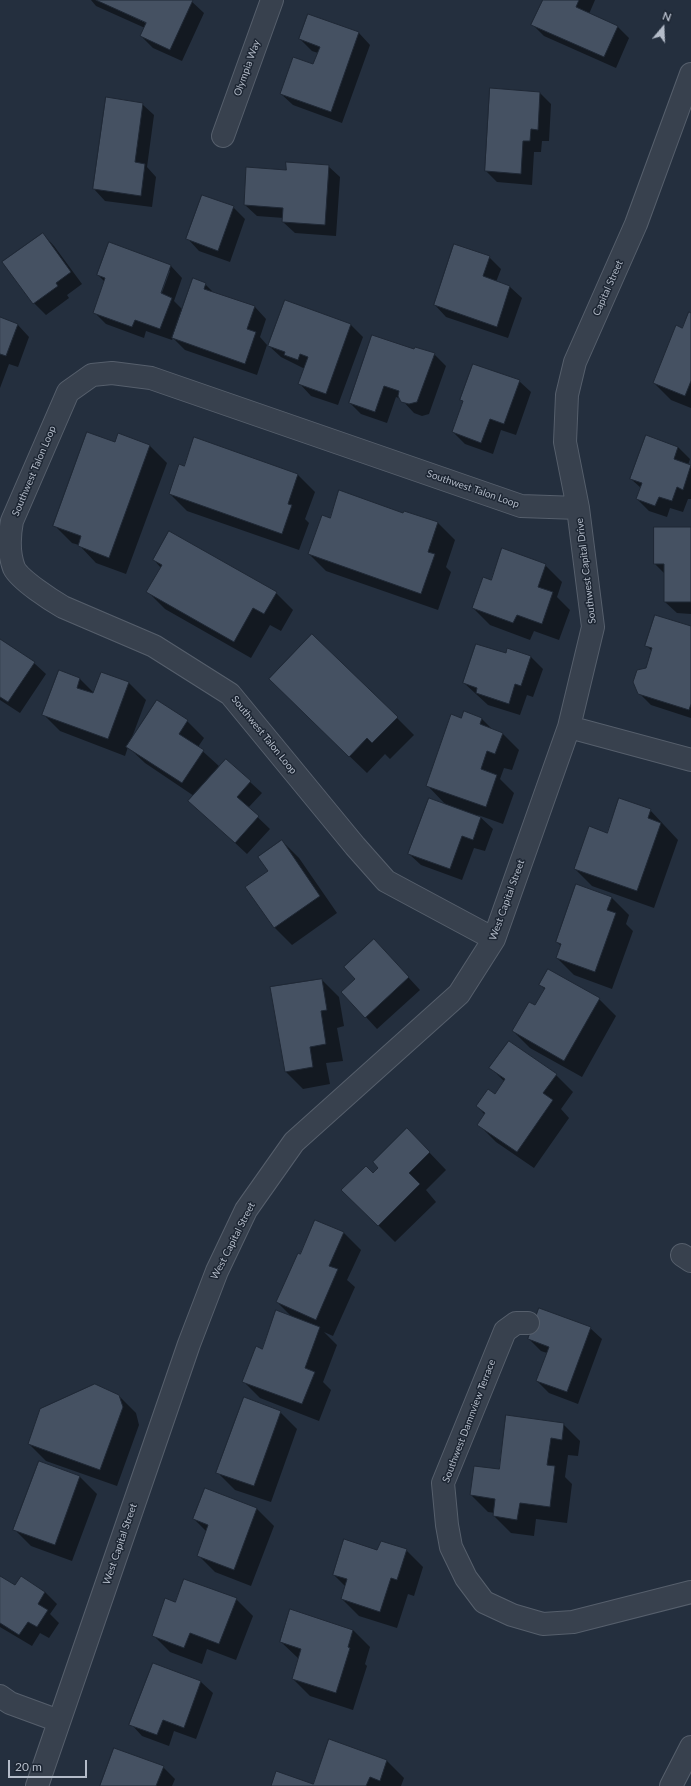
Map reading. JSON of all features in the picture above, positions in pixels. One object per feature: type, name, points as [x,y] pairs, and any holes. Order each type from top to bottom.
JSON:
[{"type":"street","name":"Olympia Way","points":[[223,136],[272,0]]},
{"type":"street","name":"Capital Street","points":[[578,508],[565,442],[567,395],[574,369],[636,224],[691,74]]},
{"type":"street","name":"Southwest Talon Loop","points":[[494,939],[386,881],[355,846],[230,694],[154,646],[63,607],[50,600],[31,584],[15,569],[10,552],[12,521],[68,392],[92,375],[112,373],[151,378],[521,506],[578,508]]},
{"type":"street","name":"Southwest Capital Drive","points":[[569,727],[593,627],[578,508]]},
{"type":"street","points":[[569,727],[691,760]]},
{"type":"street","name":"West Capital Street","points":[[37,1786],[189,1344],[217,1271],[246,1210],[294,1142],[459,994],[494,939],[569,727]]},
{"type":"street","name":"Southwest Damnview Terrace","points":[[528,1323],[516,1323],[505,1331],[444,1482],[447,1525],[451,1547],[466,1578],[484,1602],[512,1615],[543,1624],[573,1622],[691,1592]]},
{"type":"street","points":[[0,1696],[10,1703],[59,1721]]},
{"type":"street","points":[[671,1786],[691,1748]]},
{"type":"building","points":[[96,0],[193,0],[170,50],[140,36],[146,23]]},
{"type":"building","points":[[543,0],[579,0],[576,7],[618,26],[604,57],[531,25]]},
{"type":"building","points":[[308,14],[359,32],[331,112],[280,94],[293,57],[313,64],[320,47],[299,39]]},
{"type":"building","points":[[490,88],[540,92],[538,130],[531,129],[530,141],[523,141],[521,174],[485,171]]},
{"type":"building","points":[[106,97],[143,103],[135,162],[145,164],[141,196],[93,189]]},
{"type":"building","points":[[286,162],[329,165],[325,225],[282,222],[283,208],[244,205],[246,167],[286,170]]},
{"type":"building","points":[[202,195],[234,206],[218,251],[186,239]]},
{"type":"building","points":[[43,233],[71,272],[56,283],[58,286],[33,304],[2,262]]},
{"type":"building","points":[[109,242],[171,265],[161,293],[172,298],[160,329],[135,320],[132,327],[93,313],[105,278],[97,275]]},
{"type":"building","points":[[454,244],[490,256],[483,276],[510,286],[497,327],[434,305]]},
{"type":"building","points":[[193,278],[206,283],[204,289],[255,306],[247,329],[256,332],[245,364],[172,338]]},
{"type":"building","points":[[285,300],[351,324],[326,394],[298,384],[308,357],[300,354],[298,360],[284,355],[285,352],[268,346]]},
{"type":"building","points":[[689,312],[691,313],[691,381],[685,396],[653,383],[676,325],[682,328]]},
{"type":"building","points":[[0,317],[18,324],[6,356],[0,354]]},
{"type":"building","points":[[372,335],[414,349],[415,347],[435,353],[417,402],[409,404],[401,402],[398,396],[399,391],[384,386],[375,412],[349,403]]},
{"type":"building","points":[[473,364],[520,380],[504,424],[490,419],[481,443],[452,432],[463,401],[460,400]]},
{"type":"building","points":[[87,432],[115,442],[118,433],[150,445],[109,558],[78,546],[81,536],[53,526]]},
{"type":"building","points":[[646,435],[678,447],[674,459],[691,465],[683,490],[677,487],[672,501],[659,497],[655,506],[636,499],[642,483],[630,479]]},
{"type":"building","points":[[194,437],[298,474],[288,504],[292,505],[282,534],[169,494],[179,464],[184,466]]},
{"type":"building","points":[[339,490],[403,513],[404,511],[438,522],[428,552],[435,554],[421,594],[308,554],[322,515],[330,518]]},
{"type":"building","points":[[654,527],[691,527],[691,602],[664,602],[664,564],[654,564]]},
{"type":"building","points":[[169,531],[277,592],[264,614],[253,608],[234,642],[146,592],[162,565],[153,560]]},
{"type":"building","points":[[502,548],[546,564],[538,587],[553,592],[542,624],[517,615],[513,623],[472,608],[483,577],[491,580]]},
{"type":"building","points":[[655,615],[691,626],[691,704],[689,710],[638,694],[633,682],[637,670],[646,668],[652,648],[645,646]]},
{"type":"building","points":[[312,634],[398,717],[372,743],[367,738],[349,757],[269,679]]},
{"type":"building","points":[[0,639],[35,662],[8,702],[0,697]]},
{"type":"building","points":[[476,644],[506,653],[507,648],[531,656],[521,686],[515,684],[509,704],[476,693],[477,688],[463,683]]},
{"type":"building","points":[[59,670],[80,678],[77,688],[93,693],[101,672],[129,682],[108,739],[42,715]]},
{"type":"building","points":[[157,700],[188,720],[179,734],[204,750],[182,783],[126,747]]},
{"type":"building","points":[[464,711],[482,718],[480,724],[503,733],[495,754],[487,751],[481,769],[497,775],[486,807],[426,786],[451,714],[461,718]]},
{"type":"building","points":[[226,759],[251,781],[237,797],[259,816],[235,843],[188,801]]},
{"type":"building","points":[[429,798],[481,817],[473,840],[462,836],[450,869],[408,854]]},
{"type":"building","points":[[619,798],[651,809],[648,818],[661,823],[637,891],[574,869],[589,826],[607,833]]},
{"type":"building","points":[[282,840],[320,896],[274,928],[245,887],[268,871],[258,857]]},
{"type":"building","points":[[576,884],[612,897],[607,910],[616,913],[595,972],[556,958],[561,944],[556,942]]},
{"type":"building","points":[[374,939],[409,977],[365,1018],[341,992],[355,979],[344,967]]},
{"type":"building","points":[[548,969],[600,998],[564,1061],[512,1031],[529,1002],[535,1005],[545,988],[539,985]]},
{"type":"building","points":[[322,979],[327,1010],[321,1011],[326,1044],[310,1047],[313,1067],[285,1072],[270,987]]},
{"type":"building","points":[[509,1041],[557,1074],[543,1093],[553,1100],[517,1152],[477,1125],[485,1113],[476,1106],[488,1089],[495,1094],[505,1079],[489,1068]]},
{"type":"building","points":[[407,1128],[430,1152],[409,1173],[420,1184],[378,1226],[341,1190],[366,1166],[373,1173],[378,1168],[373,1162]]},
{"type":"building","points":[[315,1220],[344,1232],[329,1266],[338,1269],[316,1320],[276,1302]]},
{"type":"building","points":[[539,1308],[591,1327],[567,1392],[536,1381],[549,1347],[528,1339]]},
{"type":"building","points":[[276,1310],[320,1327],[305,1368],[315,1372],[302,1404],[242,1382],[256,1346],[262,1349]]},
{"type":"building","points":[[95,1384],[119,1395],[123,1407],[100,1470],[28,1444],[40,1409]]},
{"type":"building","points":[[244,1397],[281,1411],[254,1486],[216,1473]]},
{"type":"building","points":[[506,1415],[564,1423],[562,1440],[551,1438],[547,1465],[555,1466],[550,1507],[520,1503],[517,1520],[493,1516],[495,1499],[470,1495],[474,1466],[499,1469]]},
{"type":"building","points":[[39,1461],[80,1476],[55,1545],[13,1530]]},
{"type":"building","points":[[205,1488],[257,1508],[234,1570],[197,1556],[208,1525],[193,1519]]},
{"type":"building","points":[[344,1539],[377,1550],[381,1541],[407,1549],[397,1580],[391,1578],[380,1612],[341,1599],[347,1579],[333,1575]]},
{"type":"building","points":[[0,1576],[15,1585],[21,1576],[45,1592],[38,1604],[48,1610],[37,1627],[28,1622],[19,1635],[0,1623]]},
{"type":"building","points":[[184,1579],[237,1598],[219,1644],[190,1633],[184,1648],[152,1636],[165,1598],[175,1602]]},
{"type":"building","points":[[290,1609],[353,1630],[348,1647],[350,1648],[336,1693],[292,1679],[301,1649],[280,1642]]},
{"type":"building","points":[[153,1663],[201,1681],[184,1728],[163,1720],[157,1735],[129,1725]]},
{"type":"building","points":[[329,1739],[387,1760],[380,1781],[370,1777],[366,1786],[271,1786],[276,1771],[313,1784]]},
{"type":"building","points":[[114,1748],[164,1766],[156,1786],[100,1786]]}]
